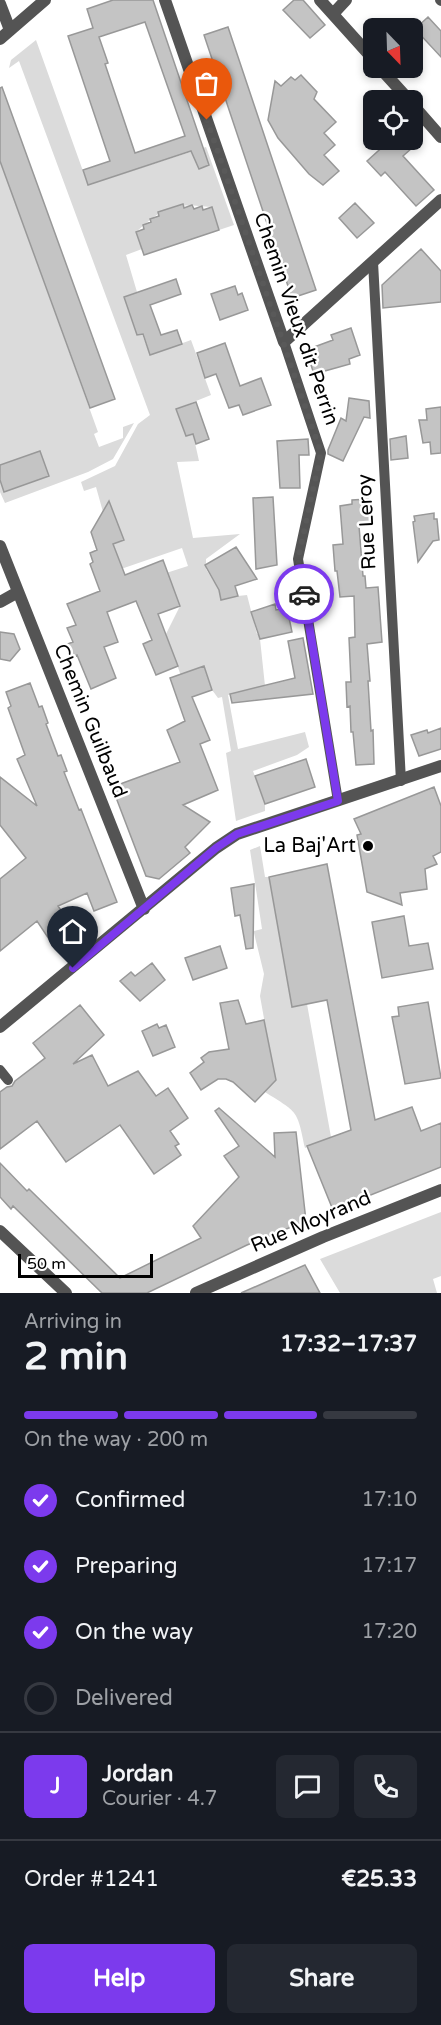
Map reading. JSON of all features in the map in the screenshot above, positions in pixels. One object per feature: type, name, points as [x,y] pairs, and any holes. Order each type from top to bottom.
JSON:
[{"type":"street","points":[[0,39],[45,0]]},
{"type":"street","name":"Chemin Vieux dit Perrin","points":[[165,0],[284,342]]},
{"type":"street","points":[[320,0],[363,48]]},
{"type":"street","points":[[333,14],[346,0]]},
{"type":"street","points":[[0,4],[10,30]]},
{"type":"street","points":[[389,78],[400,90]]},
{"type":"street","points":[[423,117],[441,137]]},
{"type":"street","points":[[284,342],[441,200]]},
{"type":"street","name":"Chemin Guilbaud","points":[[0,546],[144,909]]},
{"type":"street","points":[[0,602],[18,592]]},
{"type":"street","points":[[0,1027],[216,848],[237,834],[441,766]]},
{"type":"street","name":"Rue Moyrand","points":[[196,1293],[323,1237],[441,1190]]},
{"type":"street","points":[[0,1231],[66,1293]]},
{"type":"lane","name":"Rue Leroy","points":[[373,262],[400,781]]},
{"type":"lane","name":"Chemin Vieux dit Perrin","points":[[284,342],[321,453],[298,559],[338,801]]},
{"type":"lane","points":[[0,1071],[8,1080]]},
{"type":"shaded area","points":[[36,40],[88,185],[206,147],[234,225],[219,230],[212,207],[178,206],[155,216],[136,232],[142,249],[126,255],[137,292],[124,297],[137,335],[142,334],[150,355],[191,340],[211,395],[176,409],[186,436],[193,434],[199,461],[177,462],[193,538],[240,534],[206,559],[206,569],[219,590],[238,596],[247,595],[260,639],[265,686],[228,695],[238,749],[305,732],[309,747],[297,755],[253,771],[265,804],[265,811],[236,821],[226,753],[231,751],[222,697],[218,698],[204,679],[208,677],[204,666],[181,676],[166,634],[180,606],[177,598],[166,602],[163,574],[188,566],[182,548],[121,569],[117,554],[111,545],[124,540],[103,512],[96,487],[84,491],[81,482],[115,466],[138,424],[150,415],[19,61],[9,68],[11,60]]},
{"type":"shaded area","points":[[0,161],[98,432],[94,434],[99,447],[123,438],[123,427],[134,423],[113,459],[88,472],[5,503],[0,492]]},
{"type":"shaded area","points":[[260,846],[265,877],[269,877],[292,1006],[307,1004],[331,1137],[305,1148],[298,1119],[294,1113],[265,1092],[275,1080],[260,996],[264,974],[254,933],[262,929],[250,850]]},
{"type":"shaded area","points":[[441,1212],[441,1276],[433,1279],[437,1293],[340,1293],[320,1259]]},
{"type":"building","points":[[113,0],[153,0],[209,165],[199,169],[191,151],[88,185],[83,170],[110,161],[68,36],[93,28],[87,9]],"holes":[[[145,22],[185,136],[135,153],[105,64],[108,63],[99,37]]]},
{"type":"building","points":[[294,0],[303,0],[325,25],[310,38],[283,10]]},
{"type":"building","points":[[428,17],[441,31],[441,57],[423,38],[423,22]]},
{"type":"building","points":[[228,27],[316,290],[292,298],[204,35]]},
{"type":"building","points":[[301,75],[317,92],[314,99],[336,122],[324,133],[335,145],[324,155],[339,171],[323,185],[309,174],[278,138],[268,120],[275,81],[281,86],[291,77],[295,80]]},
{"type":"building","points":[[2,87],[115,399],[90,408],[0,161],[0,88]]},
{"type":"building","points":[[379,150],[410,150],[403,156],[434,190],[416,206],[385,172],[381,176],[367,161]]},
{"type":"building","points":[[355,203],[374,223],[357,238],[339,218]]},
{"type":"building","points":[[183,204],[184,208],[192,205],[194,209],[202,206],[203,210],[212,207],[219,230],[144,255],[136,232],[144,229],[143,225],[151,222],[150,219],[159,216],[158,212]]},
{"type":"building","points":[[421,249],[441,271],[441,302],[383,308],[382,285]]},
{"type":"building","points":[[176,279],[181,294],[150,305],[161,335],[177,330],[182,344],[150,355],[143,334],[137,335],[124,297]]},
{"type":"building","points":[[235,286],[238,295],[242,293],[248,310],[220,320],[211,294]]},
{"type":"building","points":[[351,328],[360,355],[349,359],[350,364],[314,374],[306,350],[333,340],[331,335]]},
{"type":"building","points":[[225,343],[240,386],[261,378],[271,405],[243,415],[239,405],[229,408],[216,374],[205,378],[197,353]]},
{"type":"building","points":[[349,398],[369,401],[370,418],[364,417],[343,461],[328,454],[328,450],[341,418],[346,421]]},
{"type":"building","points":[[196,402],[209,439],[196,444],[193,434],[186,436],[176,409]]},
{"type":"building","points":[[441,407],[441,453],[431,454],[430,442],[423,443],[419,420],[427,420],[426,409]]},
{"type":"building","points":[[406,436],[408,458],[391,460],[390,439]]},
{"type":"building","points":[[308,439],[309,455],[299,455],[300,488],[280,488],[277,441]]},
{"type":"building","points":[[40,451],[49,476],[4,492],[0,480],[0,465]]},
{"type":"building","points":[[273,497],[277,565],[256,569],[253,498]]},
{"type":"building","points":[[368,499],[370,525],[359,526],[363,576],[365,576],[366,588],[378,587],[382,642],[367,644],[374,764],[356,765],[350,706],[347,707],[346,682],[351,682],[349,638],[355,637],[354,596],[340,597],[333,545],[343,544],[340,506],[352,504],[352,500]]},
{"type":"building","points":[[109,501],[124,540],[113,544],[125,575],[163,560],[180,606],[158,614],[178,666],[156,675],[143,644],[152,640],[136,601],[107,612],[118,642],[104,647],[116,678],[91,689],[77,655],[70,658],[65,645],[73,642],[67,628],[76,625],[67,604],[100,591],[90,564],[93,562],[90,553],[97,550],[91,532]]},
{"type":"building","points":[[434,513],[434,519],[437,519],[439,540],[433,541],[418,562],[414,516]]},
{"type":"building","points":[[236,547],[257,579],[235,586],[238,596],[221,600],[219,590],[205,565]]},
{"type":"building","points":[[275,604],[276,610],[287,608],[292,632],[260,639],[251,612]]},
{"type":"building","points":[[0,632],[14,634],[20,649],[10,661],[0,659]]},
{"type":"building","points":[[303,638],[313,694],[232,703],[230,694],[295,678],[288,641]]},
{"type":"building","points":[[204,666],[212,690],[192,697],[210,740],[200,744],[218,790],[183,805],[210,822],[185,847],[190,853],[159,879],[146,876],[112,787],[180,762],[167,730],[185,721],[170,678]]},
{"type":"building","points":[[30,683],[39,707],[42,706],[58,756],[61,755],[67,771],[64,772],[117,902],[94,911],[87,893],[58,906],[83,941],[64,954],[58,945],[55,948],[37,921],[0,951],[0,879],[26,858],[0,825],[0,777],[37,806],[17,759],[25,755],[8,708],[11,706],[6,692]]},
{"type":"building","points":[[441,728],[441,749],[419,756],[411,735],[427,730],[428,733]]},
{"type":"building","points":[[306,759],[315,787],[265,804],[255,776]]},
{"type":"building","points":[[434,787],[441,806],[441,852],[433,856],[437,864],[425,869],[427,889],[400,893],[402,905],[367,892],[357,835],[361,834],[354,819]]},
{"type":"building","points":[[327,864],[375,1120],[412,1107],[421,1131],[441,1123],[441,1167],[333,1210],[307,1146],[351,1130],[327,1000],[292,1007],[269,877]]},
{"type":"building","points":[[254,884],[253,948],[246,949],[240,915],[235,916],[231,888]]},
{"type":"building","points":[[404,916],[409,946],[428,943],[433,969],[382,978],[372,922]]},
{"type":"building","points":[[220,946],[227,968],[193,980],[185,958]]},
{"type":"building","points":[[152,963],[165,980],[140,1001],[120,981],[131,972],[135,976]]},
{"type":"building","points":[[238,1000],[246,1024],[264,1020],[276,1080],[255,1102],[233,1082],[226,1079],[218,1079],[201,1090],[190,1073],[204,1062],[201,1058],[209,1052],[229,1049],[220,1003]]},
{"type":"building","points":[[428,1002],[441,1078],[405,1084],[392,1017],[399,1016],[398,1007]]},
{"type":"building","points":[[80,1005],[104,1035],[73,1064],[92,1055],[108,1086],[138,1071],[156,1096],[168,1088],[188,1118],[170,1131],[179,1144],[175,1146],[181,1155],[154,1174],[120,1125],[66,1162],[37,1121],[0,1149],[0,1092],[12,1086],[15,1081],[45,1058],[33,1043]]},
{"type":"building","points":[[157,1024],[159,1028],[166,1025],[175,1047],[153,1056],[142,1031]]},
{"type":"building","points":[[219,1108],[275,1157],[274,1133],[296,1132],[306,1221],[247,1245],[147,1293],[102,1293],[13,1206],[11,1209],[0,1197],[0,1163],[120,1278],[201,1238],[193,1226],[239,1177],[224,1156],[239,1146],[215,1111]]},
{"type":"building","points":[[305,1265],[320,1293],[241,1293]]},
{"type":"way so far","points":[[207,120],[321,453],[298,559],[304,594]]},
{"type":"place","name":"La Baj'Art","points":[[368,846]]},
{"type":"route","points":[[73,968],[216,848],[237,834],[338,801],[304,594]]}]
